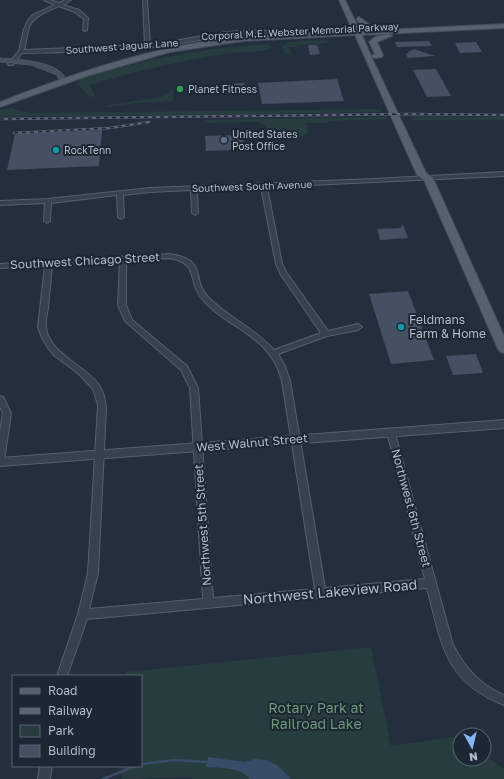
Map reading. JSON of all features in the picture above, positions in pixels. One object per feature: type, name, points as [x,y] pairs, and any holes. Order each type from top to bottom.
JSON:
[{"type":"main road","points":[[342,0],[350,17],[375,56],[430,175],[428,178],[504,349]]},
{"type":"main road","points":[[350,0],[359,19],[362,45],[422,175],[428,178]]},
{"type":"main road","points":[[338,36],[351,28],[348,19],[350,17]]},
{"type":"main road","points":[[359,19],[367,27],[387,34]]},
{"type":"main road","name":"Corporal M.E. Webster Memorial Parkway","points":[[387,34],[504,26]]},
{"type":"main road","name":"Corporal M.E. Webster Memorial Parkway","points":[[193,47],[276,42],[338,36],[504,30]]},
{"type":"main road","name":"Corporal M.E. Webster Memorial Parkway","points":[[193,47],[267,34],[313,34],[338,36]]},
{"type":"main road","points":[[276,42],[313,34]]},
{"type":"main road","points":[[375,56],[379,55],[373,42],[374,40],[387,34]]},
{"type":"main road","points":[[338,36],[362,45]]},
{"type":"main road","points":[[0,105],[42,88],[58,76],[89,72],[143,57],[193,47]]},
{"type":"main road","points":[[0,61],[12,62],[43,70],[58,76]]},
{"type":"main road","points":[[42,88],[58,76]]},
{"type":"street","points":[[46,0],[77,11],[84,16],[86,19],[85,30]]},
{"type":"street","points":[[12,62],[21,52],[25,29],[30,20],[35,16],[68,0]]},
{"type":"street","points":[[145,0],[148,46]]},
{"type":"street","name":"Southwest Jaguar Lane","points":[[21,52],[148,46],[229,34],[267,34]]},
{"type":"street","name":"Southwest South Avenue","points":[[0,203],[48,201],[120,193],[194,188],[504,174]]},
{"type":"street","points":[[264,185],[279,264],[326,334]]},
{"type":"street","points":[[194,188],[195,213]]},
{"type":"street","points":[[120,193],[121,217]]},
{"type":"street","points":[[47,221],[48,201]]},
{"type":"street","name":"Southwest Chicago Street","points":[[0,266],[170,256],[180,257],[189,262],[194,268],[197,284],[204,297],[213,306],[261,340],[273,353]]},
{"type":"street","name":"Northwest 5th Street","points":[[123,259],[122,305],[129,321],[184,368],[192,383],[196,397],[208,603]]},
{"type":"street","points":[[49,263],[42,327],[44,336],[53,351],[88,378],[96,387],[100,396],[102,408],[93,573],[83,614],[62,675]]},
{"type":"street","points":[[320,593],[286,381],[280,363],[273,353],[326,334],[358,327]]},
{"type":"street","points":[[0,399],[7,413],[0,461]]},
{"type":"street","name":"West Walnut Street","points":[[0,461],[99,455],[504,424]]},
{"type":"street","name":"Northwest 6th Street","points":[[391,432],[431,583]]},
{"type":"street","name":"Northwest Lakeview Road","points":[[83,614],[431,583],[448,647],[457,665],[470,680],[484,690],[504,700]]},
{"type":"street","points":[[44,779],[46,767]]},
{"type":"green space","points":[[329,41],[326,43],[289,47],[291,54],[297,56],[285,54],[282,46],[289,42]]},
{"type":"green space","points":[[268,44],[272,47],[265,50],[231,53],[195,59],[125,75],[90,85],[95,96],[92,97],[89,96],[77,84],[79,79],[102,72],[172,56],[220,48]]},
{"type":"green space","points":[[171,89],[173,89],[173,101],[137,103],[109,107],[101,106],[161,97],[169,93]]},
{"type":"green space","points":[[12,108],[30,113],[381,109],[381,112],[0,117],[0,110]]},
{"type":"green space","points":[[411,116],[504,117],[504,120],[413,120]]},
{"type":"green space","points":[[387,117],[388,119],[306,123],[308,129],[307,134],[296,139],[267,131],[266,127],[259,122],[203,123],[206,120]]},
{"type":"green space","name":"Rotary Park at Railroad Lake","points":[[371,647],[391,746],[452,737],[452,767],[492,767],[492,760],[504,769],[504,779],[192,779],[192,777],[122,779],[122,767],[142,767],[142,675],[126,675],[126,672]]},
{"type":"water","points":[[208,757],[245,762],[255,759],[266,760],[277,765],[291,779],[250,779],[246,775],[236,770],[206,767]]},
{"type":"building","points":[[429,41],[432,46],[397,47],[395,42]]},
{"type":"building","points":[[476,42],[482,52],[460,53],[455,43]]},
{"type":"building","points":[[308,45],[317,45],[320,54],[310,55]]},
{"type":"building","points":[[414,49],[435,56],[408,58],[406,54]]},
{"type":"building","points":[[436,69],[451,96],[427,97],[413,70]]},
{"type":"building","points":[[337,79],[344,101],[262,104],[258,83]]},
{"type":"building","points":[[244,83],[246,93],[230,94],[229,84]]},
{"type":"building","name":"RockTenn","points":[[102,130],[99,166],[7,170],[15,134]]},
{"type":"building","name":"United States Post Office","points":[[205,136],[243,136],[244,143],[235,143],[235,150],[206,151]]},
{"type":"building","points":[[403,225],[408,238],[380,240],[377,229],[400,228]]},
{"type":"building","name":"Feldmans Farm & Home","points":[[408,291],[434,360],[391,364],[369,294]]},
{"type":"building","points":[[476,354],[483,373],[453,375],[446,356]]},
{"type":"waterway","points":[[142,764],[174,760],[207,762]]},
{"type":"waterway","points":[[103,779],[133,767]]},
{"type":"railway","points":[[0,119],[409,114],[504,115]]},
{"type":"railway","points":[[14,133],[110,128],[149,122]]},
{"type":"place","name":"Planet Fitness","points":[[180,89]]},
{"type":"place","name":"United States Post Office","points":[[224,140]]},
{"type":"place","name":"RockTenn","points":[[56,150]]},
{"type":"place","name":"Feldmans Farm & Home","points":[[401,327]]}]
